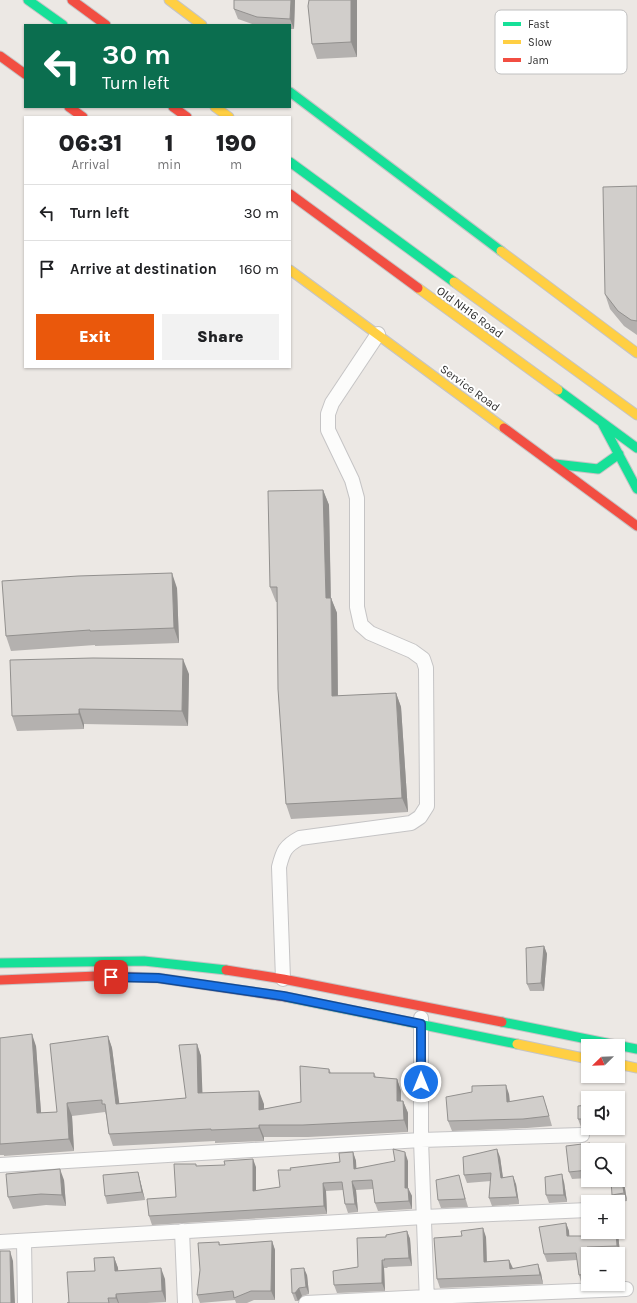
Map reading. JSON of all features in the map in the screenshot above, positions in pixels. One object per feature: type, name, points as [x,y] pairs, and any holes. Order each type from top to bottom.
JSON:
[{"type":"main road","points":[[28,0],[62,24]]},
{"type":"main road","points":[[72,0],[105,24]]},
{"type":"main road","points":[[169,0],[201,24]]},
{"type":"main road","points":[[0,56],[24,73]]},
{"type":"main road","points":[[291,93],[637,354]]},
{"type":"main road","points":[[71,108],[82,116]]},
{"type":"main road","points":[[174,108],[186,116]]},
{"type":"main road","points":[[217,108],[228,116]]},
{"type":"main road","name":"Old NH16 Road","points":[[291,163],[637,415]]},
{"type":"main road","name":"Old NH16 Road","points":[[291,195],[637,448]]},
{"type":"main road","name":"Service Road","points":[[291,271],[637,526]]},
{"type":"main road","points":[[602,423],[637,488]]},
{"type":"main road","points":[[553,464],[598,469],[618,454]]},
{"type":"main road","points":[[0,963],[144,961],[204,967],[283,979],[637,1049]]},
{"type":"main road","points":[[0,980],[140,977],[158,978],[283,996],[581,1058]]},
{"type":"main road","points":[[625,1065],[637,1068]]},
{"type":"street","points":[[283,979],[279,868],[282,852],[289,844],[300,838],[411,823],[420,817],[427,806],[426,668],[423,659],[412,651],[370,633],[361,624],[357,607],[357,498],[352,480],[328,430],[328,414],[332,403],[378,334]]},
{"type":"street","points":[[420,1006],[421,1140],[427,1300]]},
{"type":"street","points":[[0,1165],[421,1140],[582,1135]]},
{"type":"street","points":[[0,1242],[424,1217],[581,1210]]},
{"type":"street","points":[[182,1231],[185,1303]]},
{"type":"street","points":[[24,1241],[26,1303]]},
{"type":"street","points":[[306,1303],[427,1300],[626,1290]]},
{"type":"building","points":[[234,0],[291,0],[290,19],[257,17],[234,9]]},
{"type":"building","points":[[309,0],[351,0],[351,42],[312,44],[308,6]]},
{"type":"building","points":[[637,186],[637,321],[631,320],[618,311],[605,294],[603,187]]},
{"type":"building","points":[[323,490],[326,598],[331,598],[332,696],[396,693],[402,798],[286,804],[278,689],[277,587],[270,587],[268,491]]},
{"type":"building","points":[[172,573],[174,628],[90,630],[6,636],[2,581],[78,576]]},
{"type":"building","points":[[93,658],[183,659],[182,711],[79,709],[79,714],[12,716],[10,660]]},
{"type":"building","points":[[544,946],[541,983],[527,984],[526,948]]},
{"type":"building","points":[[32,1034],[37,1113],[57,1112],[50,1044],[108,1036],[116,1104],[186,1098],[179,1045],[197,1044],[198,1093],[259,1091],[259,1110],[301,1102],[300,1066],[329,1069],[329,1073],[374,1073],[374,1077],[397,1079],[397,1101],[403,1101],[404,1120],[303,1125],[259,1125],[259,1128],[109,1134],[105,1104],[102,1104],[102,1100],[67,1103],[69,1139],[0,1144],[0,1038]]},
{"type":"building","points":[[506,1085],[507,1102],[543,1096],[549,1116],[523,1119],[448,1121],[446,1097],[472,1092],[472,1086]]},
{"type":"building","points":[[578,1106],[581,1106],[581,1119],[578,1119]]},
{"type":"building","points":[[581,1144],[581,1171],[569,1172],[566,1146]]},
{"type":"building","points":[[393,1149],[405,1152],[405,1188],[408,1188],[409,1201],[375,1203],[372,1180],[352,1181],[355,1204],[345,1204],[342,1182],[323,1183],[324,1206],[149,1216],[147,1199],[176,1197],[174,1164],[196,1164],[196,1166],[225,1165],[224,1161],[253,1159],[253,1191],[280,1187],[278,1170],[291,1170],[290,1168],[340,1162],[339,1153],[353,1152],[354,1169],[395,1161]]},
{"type":"building","points":[[497,1149],[501,1178],[513,1176],[517,1197],[489,1198],[491,1173],[464,1175],[463,1157]]},
{"type":"building","points":[[60,1169],[62,1195],[41,1194],[8,1197],[6,1174]]},
{"type":"building","points":[[138,1172],[142,1192],[105,1196],[103,1175]]},
{"type":"building","points":[[562,1174],[564,1195],[546,1195],[545,1177]]},
{"type":"building","points":[[459,1175],[465,1199],[438,1200],[436,1180]]},
{"type":"building","points":[[611,1187],[623,1187],[624,1193],[612,1195]]},
{"type":"building","points":[[566,1223],[567,1236],[581,1236],[581,1239],[616,1239],[617,1246],[581,1247],[581,1275],[579,1275],[576,1253],[544,1254],[539,1227]]},
{"type":"building","points":[[483,1228],[484,1262],[509,1260],[510,1269],[538,1264],[540,1275],[437,1279],[434,1238],[462,1236],[461,1231]]},
{"type":"building","points":[[407,1231],[409,1258],[382,1260],[382,1283],[334,1285],[333,1271],[358,1267],[357,1238],[386,1237],[386,1235]]},
{"type":"building","points":[[272,1241],[271,1291],[251,1291],[234,1298],[233,1291],[197,1295],[200,1270],[198,1243],[219,1242],[219,1245]]},
{"type":"building","points":[[0,1251],[10,1251],[11,1303],[0,1303]]},
{"type":"building","points":[[114,1257],[115,1271],[161,1268],[162,1291],[116,1294],[116,1298],[108,1298],[109,1303],[69,1303],[67,1272],[95,1271],[94,1258]]},
{"type":"building","points":[[304,1268],[306,1287],[299,1288],[295,1293],[292,1293],[291,1269]]},
{"type":"traffic: fast","points":[[28,0],[62,24]]},
{"type":"traffic: fast","points":[[291,93],[501,251]]},
{"type":"traffic: fast","points":[[291,163],[454,282]]},
{"type":"traffic: fast","points":[[558,390],[637,448]]},
{"type":"traffic: fast","points":[[602,423],[637,489]]},
{"type":"traffic: fast","points":[[555,464],[598,469],[619,454]]},
{"type":"traffic: fast","points":[[0,963],[144,961],[226,970]]},
{"type":"traffic: fast","points":[[286,997],[517,1044]]},
{"type":"traffic: fast","points":[[502,1022],[637,1049]]},
{"type":"traffic: slow","points":[[169,0],[201,24]]},
{"type":"traffic: slow","points":[[216,108],[228,116]]},
{"type":"traffic: slow","points":[[501,251],[637,353]]},
{"type":"traffic: slow","points":[[291,271],[504,428]]},
{"type":"traffic: slow","points":[[454,282],[637,415]]},
{"type":"traffic: slow","points":[[418,288],[558,390]]},
{"type":"traffic: slow","points":[[517,1044],[581,1058]]},
{"type":"traffic: slow","points":[[625,1065],[637,1068]]},
{"type":"traffic: jam","points":[[72,0],[105,24]]},
{"type":"traffic: jam","points":[[0,56],[24,73]]},
{"type":"traffic: jam","points":[[70,108],[82,116]]},
{"type":"traffic: jam","points":[[174,108],[186,116]]},
{"type":"traffic: jam","points":[[291,195],[418,288]]},
{"type":"traffic: jam","points":[[504,428],[637,526]]},
{"type":"traffic: jam","points":[[226,970],[283,979],[502,1022]]},
{"type":"traffic: jam","points":[[0,980],[98,976],[158,978],[286,997]]},
{"type":"route","points":[[111,977],[158,978],[283,996],[421,1024],[421,1082]]}]
